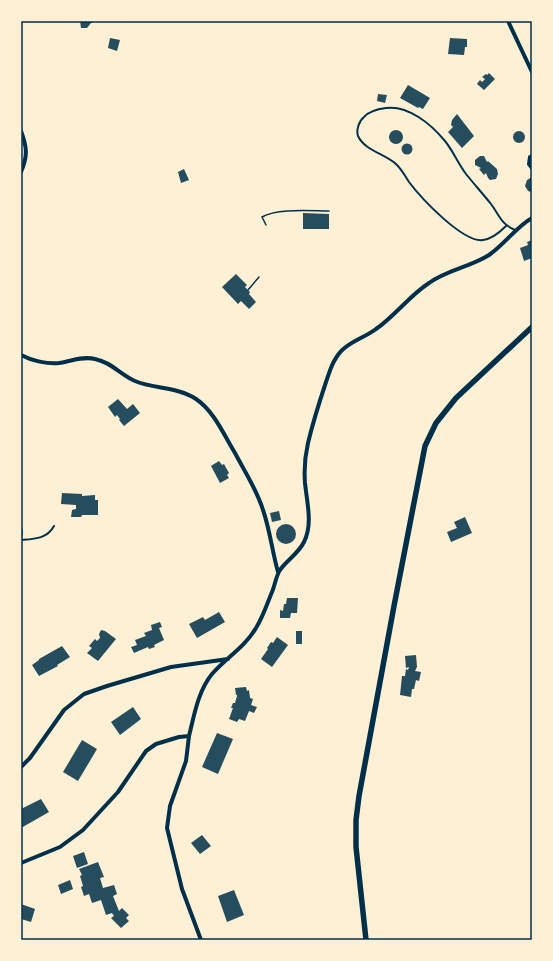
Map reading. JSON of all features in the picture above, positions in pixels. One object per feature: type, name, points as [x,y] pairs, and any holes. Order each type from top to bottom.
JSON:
[{"type":"main road","points":[[366,940],[356,847],[356,820],[359,796],[395,599],[425,446],[436,423],[456,398],[532,327]]},
{"type":"street","points":[[508,21],[532,72]]},
{"type":"street","points":[[21,131],[27,154],[21,172]]},
{"type":"street","points":[[532,156],[530,157],[529,164],[532,168]]},
{"type":"street","points":[[200,940],[182,889],[167,828],[170,806],[186,761],[189,736],[199,699],[211,676],[248,640],[256,629],[278,572],[300,549],[307,536],[309,513],[305,470],[307,447],[315,414],[336,356],[348,345],[385,323],[411,297],[429,283],[489,255],[516,230],[532,218]]},
{"type":"street","points":[[21,355],[47,363],[59,363],[85,358],[95,359],[105,363],[133,380],[188,395],[203,405],[220,427],[258,493],[270,534],[272,552],[278,572]]},
{"type":"street","points":[[21,767],[30,758],[64,710],[84,694],[171,667],[229,658]]},
{"type":"street","points":[[21,863],[60,848],[83,830],[118,792],[146,751],[156,744],[179,737],[189,736]]},
{"type":"lane","points":[[506,226],[488,239],[479,241],[473,240],[456,229],[431,207],[408,181],[396,164],[365,145],[357,131],[361,120],[365,115],[373,111],[389,107],[399,108],[429,125],[446,142],[466,174],[506,226],[516,230]]},
{"type":"lane","points":[[21,528],[21,540],[32,540],[43,537],[51,532],[54,526]]},
{"type":"path","points":[[266,225],[262,217],[272,213],[303,210],[329,211]]},
{"type":"path","points":[[248,290],[259,277]]},
{"type":"building","points":[[80,21],[93,21],[93,23],[91,23],[87,28],[81,28]]},
{"type":"building","points":[[110,38],[120,40],[117,51],[108,48]]},
{"type":"building","points":[[450,38],[467,39],[467,47],[465,47],[464,55],[448,54]]},
{"type":"building","points":[[489,73],[495,79],[484,90],[477,84],[480,80],[482,82],[485,79],[482,77]]},
{"type":"building","points":[[408,85],[430,98],[423,109],[418,108],[400,98]]},
{"type":"building","points":[[378,94],[387,95],[385,103],[377,101]]},
{"type":"building","points":[[457,114],[474,136],[462,148],[448,132],[453,127],[451,125],[452,120]]},
{"type":"building","points":[[393,130],[399,130],[403,134],[403,140],[399,144],[393,144],[389,140],[389,134]]},
{"type":"building","points":[[517,131],[521,131],[525,137],[521,143],[517,143],[513,139],[513,135]]},
{"type":"building","points":[[407,143],[411,145],[413,149],[411,153],[407,155],[403,153],[401,149],[403,145]]},
{"type":"building","points":[[480,156],[484,156],[487,162],[488,161],[497,169],[498,174],[496,179],[490,180],[486,173],[484,175],[479,169],[481,168],[475,165],[475,160]]},
{"type":"building","points":[[184,169],[189,180],[181,183],[178,172]]},
{"type":"building","points":[[532,177],[531,192],[528,191],[525,186],[527,180]]},
{"type":"building","points":[[303,213],[329,214],[329,229],[303,229]]},
{"type":"building","points":[[532,240],[532,258],[524,261],[520,248],[528,245],[527,242]]},
{"type":"building","points":[[236,274],[247,285],[245,287],[256,302],[249,309],[241,301],[238,304],[222,287]]},
{"type":"building","points":[[118,399],[127,409],[133,404],[140,413],[124,426],[117,415],[115,417],[108,407]]},
{"type":"building","points":[[219,461],[222,465],[224,464],[229,473],[227,475],[229,478],[220,483],[211,466]]},
{"type":"building","points":[[62,493],[82,494],[82,496],[95,495],[95,500],[98,500],[98,515],[71,517],[72,510],[76,509],[76,505],[61,504]]},
{"type":"building","points":[[279,511],[281,520],[272,522],[270,513]]},
{"type":"building","points":[[465,517],[472,533],[451,542],[447,532],[457,528],[454,522]]},
{"type":"building","points":[[282,524],[290,524],[296,530],[296,538],[290,544],[282,544],[276,538],[276,530]]},
{"type":"building","points":[[287,598],[298,598],[297,613],[291,613],[290,618],[280,618],[280,610],[283,611]]},
{"type":"building","points":[[219,612],[225,622],[197,638],[189,624],[203,617],[205,620]]},
{"type":"building","points":[[160,622],[162,627],[159,628],[164,640],[154,645],[155,647],[149,649],[148,647],[134,653],[131,647],[137,645],[135,640],[146,636],[144,633],[152,630],[151,625]]},
{"type":"building","points":[[101,630],[105,631],[116,639],[98,661],[87,653],[92,648],[89,646],[95,639],[97,641],[100,638],[99,634]]},
{"type":"building","points":[[296,631],[302,631],[302,644],[296,644]]},
{"type":"building","points":[[277,637],[288,645],[272,667],[261,659],[271,642],[273,643]]},
{"type":"building","points":[[62,646],[70,657],[57,665],[58,666],[39,676],[32,665],[39,659]]},
{"type":"building","points":[[416,655],[417,667],[415,671],[421,672],[419,681],[416,680],[414,689],[412,689],[411,697],[400,695],[402,676],[405,676],[406,669],[408,670],[409,667],[406,668],[405,656]]},
{"type":"building","points":[[246,687],[247,691],[249,690],[250,698],[253,699],[251,705],[257,707],[254,713],[249,711],[245,721],[239,719],[237,722],[229,719],[233,708],[231,708],[233,703],[235,703],[237,696],[235,688]]},
{"type":"building","points":[[133,707],[141,719],[120,735],[111,722]]},
{"type":"building","points":[[217,733],[233,739],[218,774],[202,767]]},
{"type":"building","points":[[82,740],[97,749],[78,781],[63,772]]},
{"type":"building","points":[[41,799],[49,812],[21,828],[21,809]]},
{"type":"building","points":[[202,835],[211,846],[200,854],[191,843]]},
{"type":"building","points":[[84,852],[88,864],[77,868],[73,856]]},
{"type":"building","points":[[98,862],[104,877],[100,878],[103,888],[114,885],[117,894],[113,896],[119,911],[122,908],[129,915],[126,918],[129,921],[121,928],[111,918],[114,916],[112,913],[106,915],[101,900],[92,903],[89,894],[84,896],[81,887],[83,886],[80,876],[82,875],[79,869]]},
{"type":"building","points":[[70,880],[73,889],[61,894],[58,885]]},
{"type":"building","points":[[234,890],[244,915],[227,922],[218,896]]},
{"type":"building","points":[[21,904],[35,909],[31,922],[21,919]]}]
